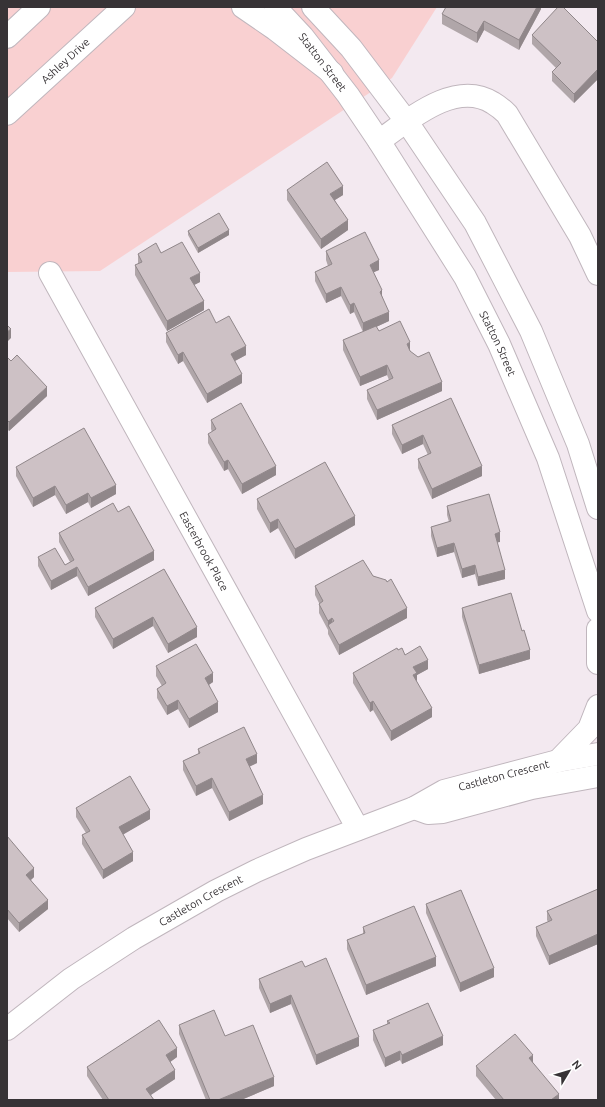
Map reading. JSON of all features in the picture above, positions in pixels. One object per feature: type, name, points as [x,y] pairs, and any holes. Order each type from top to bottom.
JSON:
[{"type":"street","points":[[7,37],[39,7]]},
{"type":"street","name":"Ashley Drive","points":[[7,114],[124,7]]},
{"type":"street","points":[[243,7],[275,29],[332,73]]},
{"type":"street","name":"Statton Street","points":[[276,7],[332,73],[380,140],[465,277],[499,344],[590,561],[598,611]]},
{"type":"street","points":[[313,7],[351,48],[407,122],[475,223],[531,331],[578,444],[598,508]]},
{"type":"street","points":[[380,140],[428,107],[450,98],[472,96],[492,102],[507,114],[580,236],[598,274]]},
{"type":"street","name":"Easterbrook Place","points":[[50,273],[358,828]]},
{"type":"street","points":[[598,629],[598,663]]},
{"type":"street","points":[[558,761],[589,729],[598,706]]},
{"type":"street","name":"Castleton Crescent","points":[[8,1025],[71,979],[168,917],[256,871],[358,828],[414,808],[444,791],[558,761],[598,754]]},
{"type":"street","name":"Castleton Crescent","points":[[414,808],[428,813],[443,812],[532,788],[598,776]]},
{"type":"shaded area","points":[[7,7],[437,7],[392,78],[100,271],[7,272]]},
{"type":"building","points":[[446,7],[537,7],[519,40],[484,21],[477,33],[442,14]]},
{"type":"building","points":[[558,7],[563,7],[598,42],[598,69],[574,94],[552,72],[561,63],[532,35]]},
{"type":"building","points":[[327,162],[343,186],[330,194],[348,220],[321,239],[287,190]]},
{"type":"building","points":[[219,213],[229,230],[198,248],[188,231]]},
{"type":"building","points":[[365,232],[379,260],[370,265],[382,290],[380,292],[389,312],[363,323],[354,303],[350,305],[341,287],[326,294],[315,272],[332,264],[326,251]]},
{"type":"building","points":[[182,242],[200,273],[190,278],[204,301],[167,321],[135,265],[142,262],[138,254],[156,243],[161,253]]},
{"type":"building","points":[[209,309],[216,323],[229,316],[246,346],[231,354],[242,374],[207,394],[183,352],[178,355],[166,333]]},
{"type":"building","points":[[400,321],[410,342],[407,344],[410,351],[418,357],[429,352],[442,382],[377,410],[367,390],[393,378],[387,365],[360,377],[343,340],[376,326],[379,331]]},
{"type":"building","points":[[7,325],[11,329],[7,332]]},
{"type":"building","points":[[17,355],[47,387],[9,422],[7,420],[7,357],[11,361]]},
{"type":"building","points":[[451,398],[482,466],[432,489],[418,459],[431,453],[423,435],[402,445],[392,425]]},
{"type":"building","points":[[241,403],[276,466],[242,484],[228,460],[224,462],[208,434],[216,429],[211,420]]},
{"type":"building","points":[[84,428],[116,485],[91,498],[88,493],[66,505],[55,486],[33,498],[16,467]]},
{"type":"building","points":[[325,462],[355,516],[295,549],[278,519],[270,523],[257,499]]},
{"type":"building","points":[[489,494],[500,532],[495,534],[505,570],[478,577],[475,565],[462,569],[454,543],[437,548],[431,527],[451,521],[447,506]]},
{"type":"building","points":[[113,503],[118,512],[129,506],[154,551],[88,587],[77,567],[51,581],[38,557],[55,548],[65,565],[74,560],[59,533]]},
{"type":"building","points":[[363,560],[373,576],[386,580],[387,582],[391,579],[407,608],[339,645],[328,625],[334,621],[332,618],[328,621],[319,604],[323,601],[315,586]]},
{"type":"building","points":[[164,569],[197,627],[168,644],[153,617],[113,639],[95,608]]},
{"type":"building","points":[[511,593],[522,631],[524,630],[530,650],[479,665],[462,608]]},
{"type":"building","points":[[196,644],[213,673],[205,678],[218,702],[189,719],[178,700],[167,706],[157,689],[166,683],[156,666]]},
{"type":"building","points":[[420,646],[428,660],[413,667],[417,673],[413,675],[432,708],[391,731],[373,701],[370,703],[353,673],[397,648],[398,650],[402,648],[405,655]]},
{"type":"building","points":[[244,727],[257,754],[246,759],[263,795],[229,812],[212,778],[196,786],[183,761],[200,753],[198,749]]},
{"type":"building","points":[[130,776],[150,810],[119,827],[133,852],[103,870],[82,835],[90,831],[76,808]]},
{"type":"building","points":[[7,836],[34,868],[26,875],[48,900],[19,923],[7,909]]},
{"type":"building","points":[[598,889],[598,934],[549,956],[536,927],[552,920],[547,911]]},
{"type":"building","points":[[461,890],[494,968],[460,983],[426,904]]},
{"type":"building","points":[[414,906],[436,957],[366,985],[347,940],[365,933],[363,927]]},
{"type":"building","points":[[326,958],[359,1037],[316,1055],[291,995],[270,1004],[259,979],[302,961],[305,967]]},
{"type":"building","points":[[428,1003],[443,1036],[402,1055],[400,1051],[385,1058],[373,1030],[390,1023],[387,1021]]},
{"type":"building","points":[[214,1010],[225,1036],[253,1025],[274,1077],[218,1100],[210,1100],[179,1025]]},
{"type":"building","points":[[159,1020],[177,1048],[166,1055],[175,1070],[146,1089],[154,1100],[109,1100],[87,1067]]},
{"type":"building","points":[[515,1034],[533,1055],[529,1058],[559,1094],[551,1100],[504,1100],[476,1066]]}]
